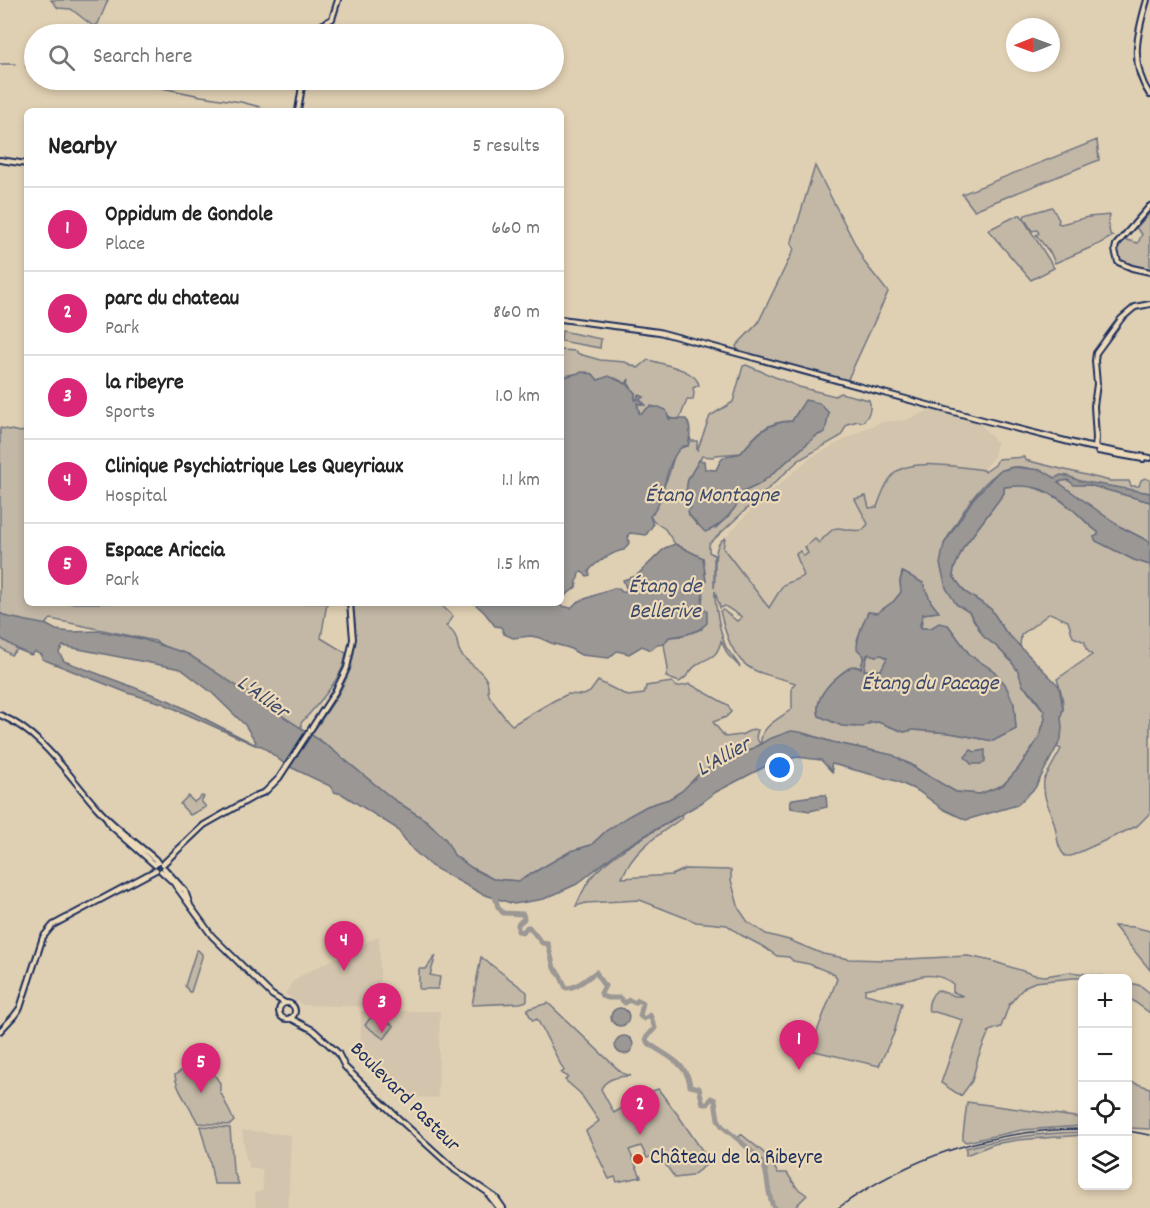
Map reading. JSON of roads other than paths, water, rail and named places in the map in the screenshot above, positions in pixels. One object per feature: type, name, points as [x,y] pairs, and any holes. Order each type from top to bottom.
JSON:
[{"type":"street","points":[[323,24],[332,19],[338,0]]},
{"type":"street","points":[[1147,0],[1138,41],[1137,69],[1150,95]]},
{"type":"street","points":[[298,108],[301,90]]},
{"type":"street","points":[[0,160],[24,164]]},
{"type":"street","points":[[1150,206],[1114,250],[1118,262],[1150,272]]},
{"type":"street","points":[[1093,448],[1097,384],[1096,353],[1129,312],[1136,307],[1150,304]]},
{"type":"street","points":[[564,319],[651,330],[1025,431],[1150,459]]},
{"type":"street","points":[[1025,431],[1073,446],[1093,448]]},
{"type":"street","points":[[0,1031],[18,1011],[43,937],[58,921],[140,880],[159,867],[204,825],[265,792],[279,778],[342,680],[351,657],[354,627],[350,606]]},
{"type":"street","points":[[0,715],[25,729],[43,745],[111,826],[185,891],[191,908],[212,936],[283,1005],[293,1006],[292,1016],[281,1016],[279,1011],[283,1005]]},
{"type":"street","name":"Boulevard Pasteur","points":[[292,1016],[314,1030],[340,1056],[345,1067],[437,1155],[496,1198],[501,1208]]},
{"type":"water","points":[[582,372],[593,374],[598,380],[609,376],[626,384],[629,379],[628,385],[635,393],[635,400],[638,394],[644,397],[639,399],[646,405],[637,403],[639,413],[649,407],[666,410],[669,419],[686,419],[690,435],[688,446],[683,446],[676,453],[672,462],[659,502],[650,516],[653,525],[646,535],[630,533],[629,543],[624,550],[600,561],[589,571],[590,575],[579,573],[576,587],[565,596],[566,587],[564,587],[564,377]]},
{"type":"water","name":"Étang Montagne","points":[[805,400],[819,403],[829,413],[825,432],[816,436],[758,485],[743,492],[728,516],[717,526],[705,532],[689,515],[688,511],[691,508],[685,498],[688,479],[699,460],[704,461],[705,469],[716,470],[723,458],[741,453],[768,427],[792,421]]},
{"type":"water","name":"L'Allier","points":[[1014,467],[1042,470],[1055,478],[1061,475],[1068,476],[1080,481],[1150,493],[1150,502],[1089,485],[1074,485],[1068,480],[1058,482],[1119,526],[1150,542],[1150,565],[1134,560],[1096,541],[1094,537],[1098,535],[1098,532],[1057,497],[1033,487],[1015,486],[1004,487],[1004,493],[963,548],[954,569],[953,576],[965,592],[991,609],[1005,631],[1059,686],[1063,708],[1061,739],[1035,788],[1017,805],[966,820],[943,809],[918,791],[896,781],[832,764],[833,773],[821,760],[797,757],[770,764],[716,792],[620,850],[577,884],[544,899],[514,904],[482,894],[431,866],[413,850],[396,828],[342,794],[334,792],[330,786],[286,765],[262,746],[255,745],[162,703],[128,693],[42,659],[42,655],[35,652],[31,655],[0,638],[0,613],[8,617],[47,625],[56,630],[100,631],[142,639],[188,654],[324,743],[393,799],[427,821],[446,840],[454,855],[472,868],[493,879],[519,881],[571,851],[591,845],[606,831],[647,806],[669,799],[682,791],[700,773],[732,756],[743,754],[769,739],[791,731],[893,755],[956,792],[980,794],[1003,785],[1018,769],[1039,738],[1045,719],[1044,711],[1033,695],[1023,686],[1018,671],[1011,661],[984,637],[969,612],[956,604],[946,588],[940,564],[944,544],[973,499],[999,471]],"holes":[[[63,646],[181,669],[211,692],[245,725],[256,742],[254,744],[170,701],[64,661],[59,652]]]},
{"type":"water","name":"Étang de Bellerive","points":[[675,544],[703,558],[706,582],[703,588],[702,605],[707,612],[707,623],[694,632],[669,637],[664,644],[657,645],[651,650],[642,646],[629,654],[617,651],[609,658],[581,655],[569,648],[531,636],[513,638],[504,634],[501,627],[495,626],[477,606],[562,606],[571,608],[577,602],[614,588],[625,592],[627,590],[623,580],[636,576],[665,548]]},
{"type":"water","name":"Étang du Pacage","points":[[903,572],[923,583],[931,602],[939,612],[923,614],[921,628],[931,628],[939,623],[948,625],[970,655],[994,671],[1005,684],[1014,704],[1016,729],[993,741],[950,733],[913,730],[904,732],[878,722],[870,722],[863,727],[842,726],[819,716],[819,701],[827,687],[852,666],[861,668],[864,656],[857,649],[857,644],[868,612],[877,613],[894,601],[901,592],[900,581]],"holes":[[[867,655],[882,655],[887,658],[881,670],[864,670]]]},
{"type":"water","points":[[971,750],[975,752],[985,750],[985,761],[981,764],[971,764],[965,757]]},
{"type":"water","points":[[826,795],[827,807],[810,811],[791,808],[790,802],[793,799]]},
{"type":"water","points":[[620,1008],[626,1011],[629,1017],[626,1023],[620,1026],[614,1023],[611,1017],[614,1011]]},
{"type":"water","points":[[624,1036],[630,1039],[633,1045],[630,1051],[624,1054],[618,1051],[615,1045],[618,1039]]},
{"type":"waterway","points":[[0,64],[15,64]]},
{"type":"waterway","points":[[172,90],[260,107]]},
{"type":"waterway","points":[[494,893],[498,907],[503,913],[523,914],[524,919],[518,924],[518,931],[523,932],[529,927],[542,943],[548,944],[554,968],[566,988],[578,985],[596,972],[605,986],[601,993],[602,996],[620,998],[625,1003],[629,1000],[635,1003],[638,1000],[643,1003],[640,1016],[644,1019],[650,1015],[655,1028],[646,1038],[647,1042],[680,1065],[685,1071],[690,1086],[699,1088],[703,1104],[708,1104],[711,1098],[715,1100],[718,1119],[722,1126],[751,1151],[764,1166],[774,1208]]},
{"type":"railway","points":[[838,1208],[895,1173],[954,1149],[1016,1134],[1078,1129]]},
{"type":"railway","points":[[1132,1132],[1150,1135]]},
{"type":"place","name":"Clinique Psychiatrique Les Queyriaux","points":[[344,971]]},
{"type":"place","name":"la ribeyre","points":[[382,1033]]},
{"type":"place","name":"Oppidum de Gondole","points":[[799,1070]]},
{"type":"place","name":"Espace Ariccia","points":[[201,1093]]},
{"type":"place","name":"parc du chateau","points":[[640,1135]]},
{"type":"place","name":"Château de la Ribeyre","points":[[638,1159]]}]
